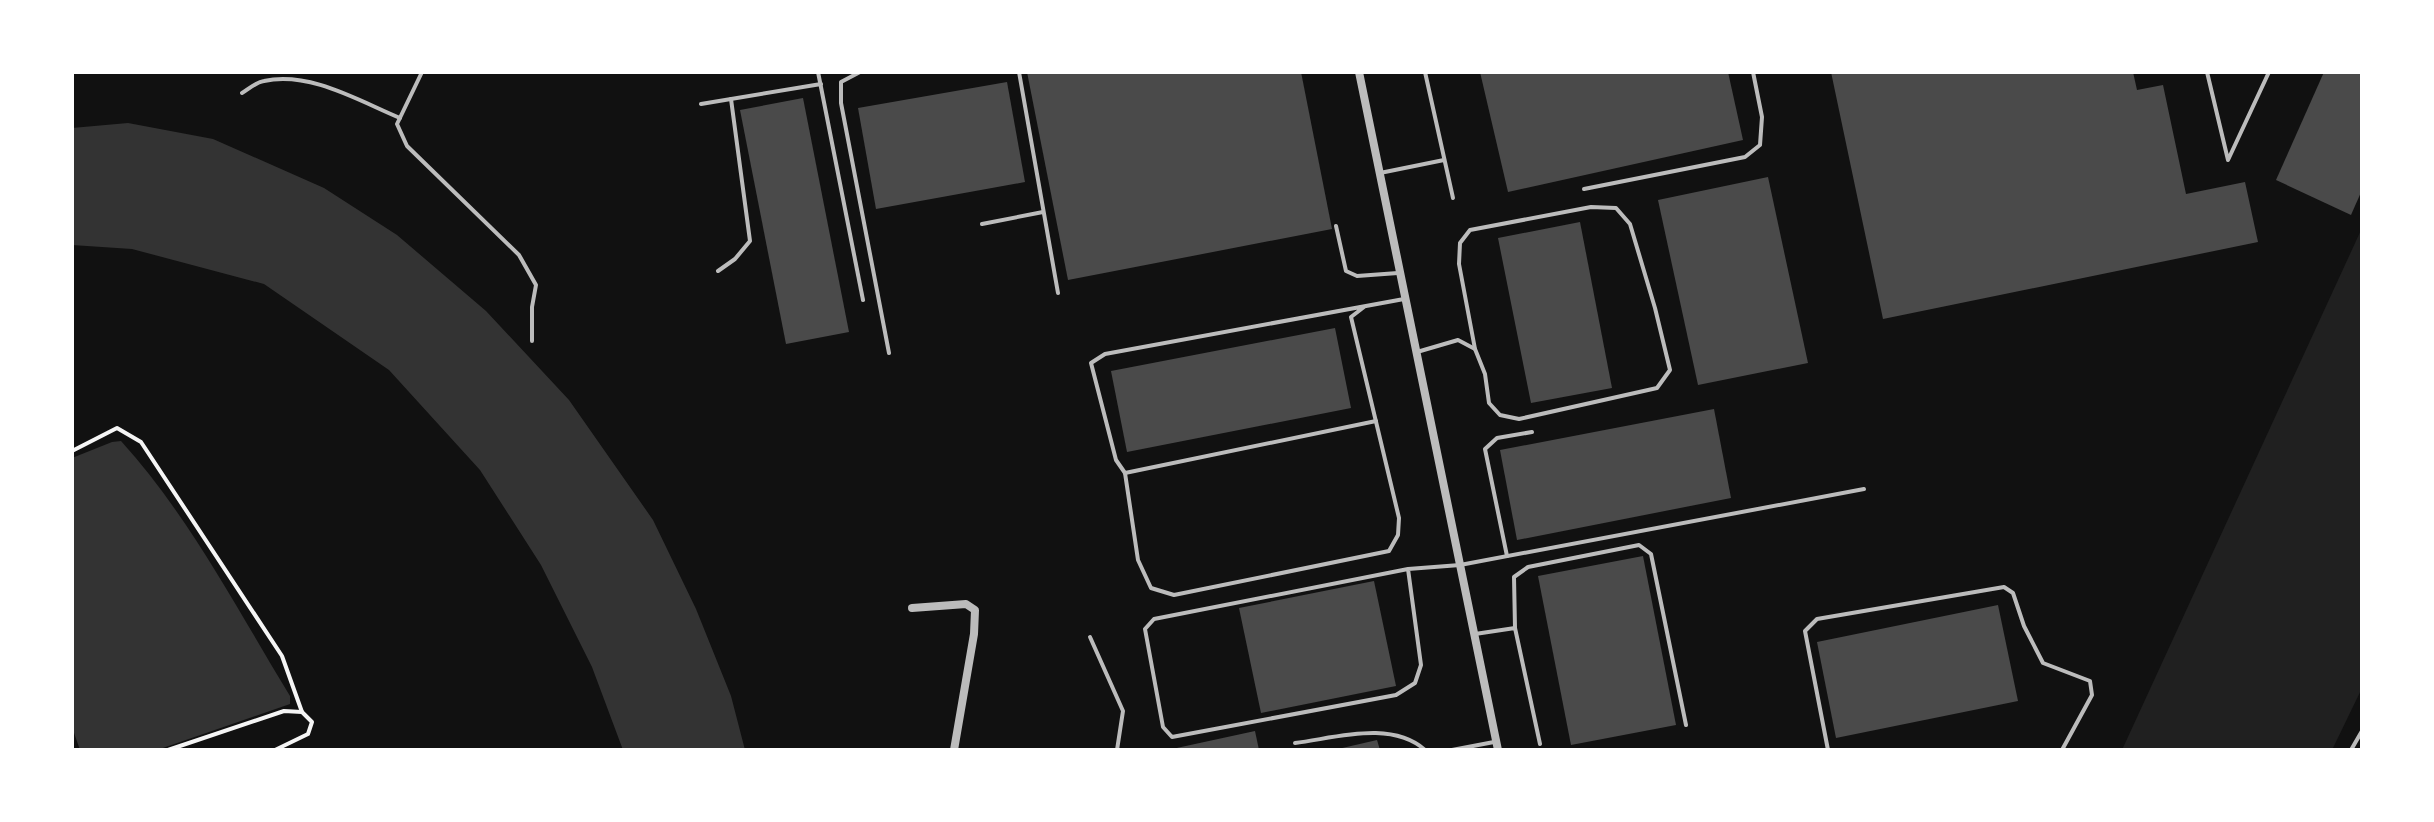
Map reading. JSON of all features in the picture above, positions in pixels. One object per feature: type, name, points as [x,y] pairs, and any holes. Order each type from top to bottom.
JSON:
[{"type":"street","points":[[1359,72],[1497,746]]},
{"type":"street","points":[[912,608],[966,604],[975,610],[974,634],[954,750]]},
{"type":"lane","points":[[422,72],[397,124],[407,146],[519,255],[536,285],[532,307],[532,341]]},
{"type":"lane","points":[[818,72],[863,300]]},
{"type":"lane","points":[[860,72],[841,82],[841,103],[889,353]]},
{"type":"lane","points":[[1019,72],[1058,293]]},
{"type":"lane","points":[[1425,72],[1453,198]]},
{"type":"lane","points":[[1584,189],[1745,157],[1760,145],[1762,117],[1753,72]]},
{"type":"lane","points":[[2207,72],[2228,160],[2269,72]]},
{"type":"lane","points":[[242,93],[262,81],[300,80],[334,90],[400,118]]},
{"type":"lane","points":[[701,104],[821,84]]},
{"type":"lane","points":[[718,271],[735,259],[750,241],[731,99]]},
{"type":"lane","points":[[1380,173],[1445,160]]},
{"type":"lane","points":[[1417,352],[1458,340],[1475,349],[1485,374],[1489,403],[1500,415],[1519,419],[1657,388],[1670,370],[1664,340],[1630,224],[1616,208],[1591,207],[1470,230],[1460,243],[1459,264],[1475,349]]},
{"type":"lane","points":[[982,224],[1043,212]]},
{"type":"lane","points":[[1336,226],[1346,271],[1357,276],[1400,272]]},
{"type":"lane","points":[[1364,307],[1351,317],[1399,518],[1398,535],[1389,551],[1174,595],[1151,588],[1138,560],[1125,473],[1116,460],[1091,363],[1105,354],[1406,299]]},
{"type":"lane","points":[[1125,473],[1376,421]]},
{"type":"lane","points":[[1507,556],[1485,449],[1497,438],[1532,432]]},
{"type":"lane","points":[[1408,569],[1421,665],[1415,683],[1396,695],[1172,737],[1163,727],[1145,629],[1154,619],[1408,569],[1460,565],[1864,489]]},
{"type":"lane","points":[[1540,744],[1515,628],[1514,577],[1528,567],[1639,545],[1651,554],[1686,725]]},
{"type":"lane","points":[[1828,750],[1805,631],[1817,619],[2004,587],[2013,593],[2024,626],[2043,663],[2090,681],[2092,695],[2062,750]]},
{"type":"lane","points":[[1475,634],[1515,628]]},
{"type":"lane","points":[[1090,637],[1123,711],[1117,750]]},
{"type":"lane","points":[[2351,750],[2362,731]]},
{"type":"lane","points":[[1295,743],[1383,732],[1413,739],[1425,750]]},
{"type":"lane","points":[[1452,750],[1497,746]]},
{"type":"path","points":[[72,451],[117,428],[141,442],[282,656],[302,712],[312,722],[308,734],[275,750]]},
{"type":"path","points":[[168,750],[284,711],[302,712]]},
{"type":"shaded area","points":[[128,123],[213,139],[324,188],[397,235],[486,311],[569,400],[653,520],[696,609],[731,696],[745,750],[623,750],[592,667],[541,565],[480,470],[389,370],[264,284],[132,249],[72,245],[72,128]]},
{"type":"shaded area","points":[[2362,228],[2362,688],[2332,750],[2122,750]]},
{"type":"shaded area","points":[[121,441],[169,500],[190,532],[290,696],[290,704],[157,750],[80,750],[72,727],[72,458]]},
{"type":"building","points":[[1027,72],[1301,72],[1332,229],[1068,280]]},
{"type":"building","points":[[1480,72],[1728,72],[1743,140],[1508,192]]},
{"type":"building","points":[[1831,72],[2133,72],[2137,90],[2163,85],[2186,194],[2245,182],[2258,242],[1883,319]]},
{"type":"building","points":[[2324,72],[2362,72],[2362,190],[2351,215],[2276,180]]},
{"type":"building","points":[[1007,82],[1025,182],[876,209],[858,108]]},
{"type":"building","points":[[803,98],[849,332],[786,344],[740,110]]},
{"type":"building","points":[[1768,177],[1808,363],[1698,385],[1658,200]]},
{"type":"building","points":[[1580,222],[1612,388],[1531,403],[1498,238]]},
{"type":"building","points":[[1335,328],[1351,408],[1127,452],[1111,371]]},
{"type":"building","points":[[1714,409],[1731,498],[1517,540],[1500,450]]},
{"type":"building","points":[[1643,556],[1676,725],[1571,745],[1538,576]]},
{"type":"building","points":[[1374,581],[1396,686],[1261,713],[1239,608]]},
{"type":"building","points":[[1998,605],[2018,701],[1836,738],[1817,642]]},
{"type":"building","points":[[1255,731],[1259,750],[1172,750],[1172,749]]},
{"type":"building","points":[[1377,740],[1380,750],[1338,750],[1338,749]]}]
